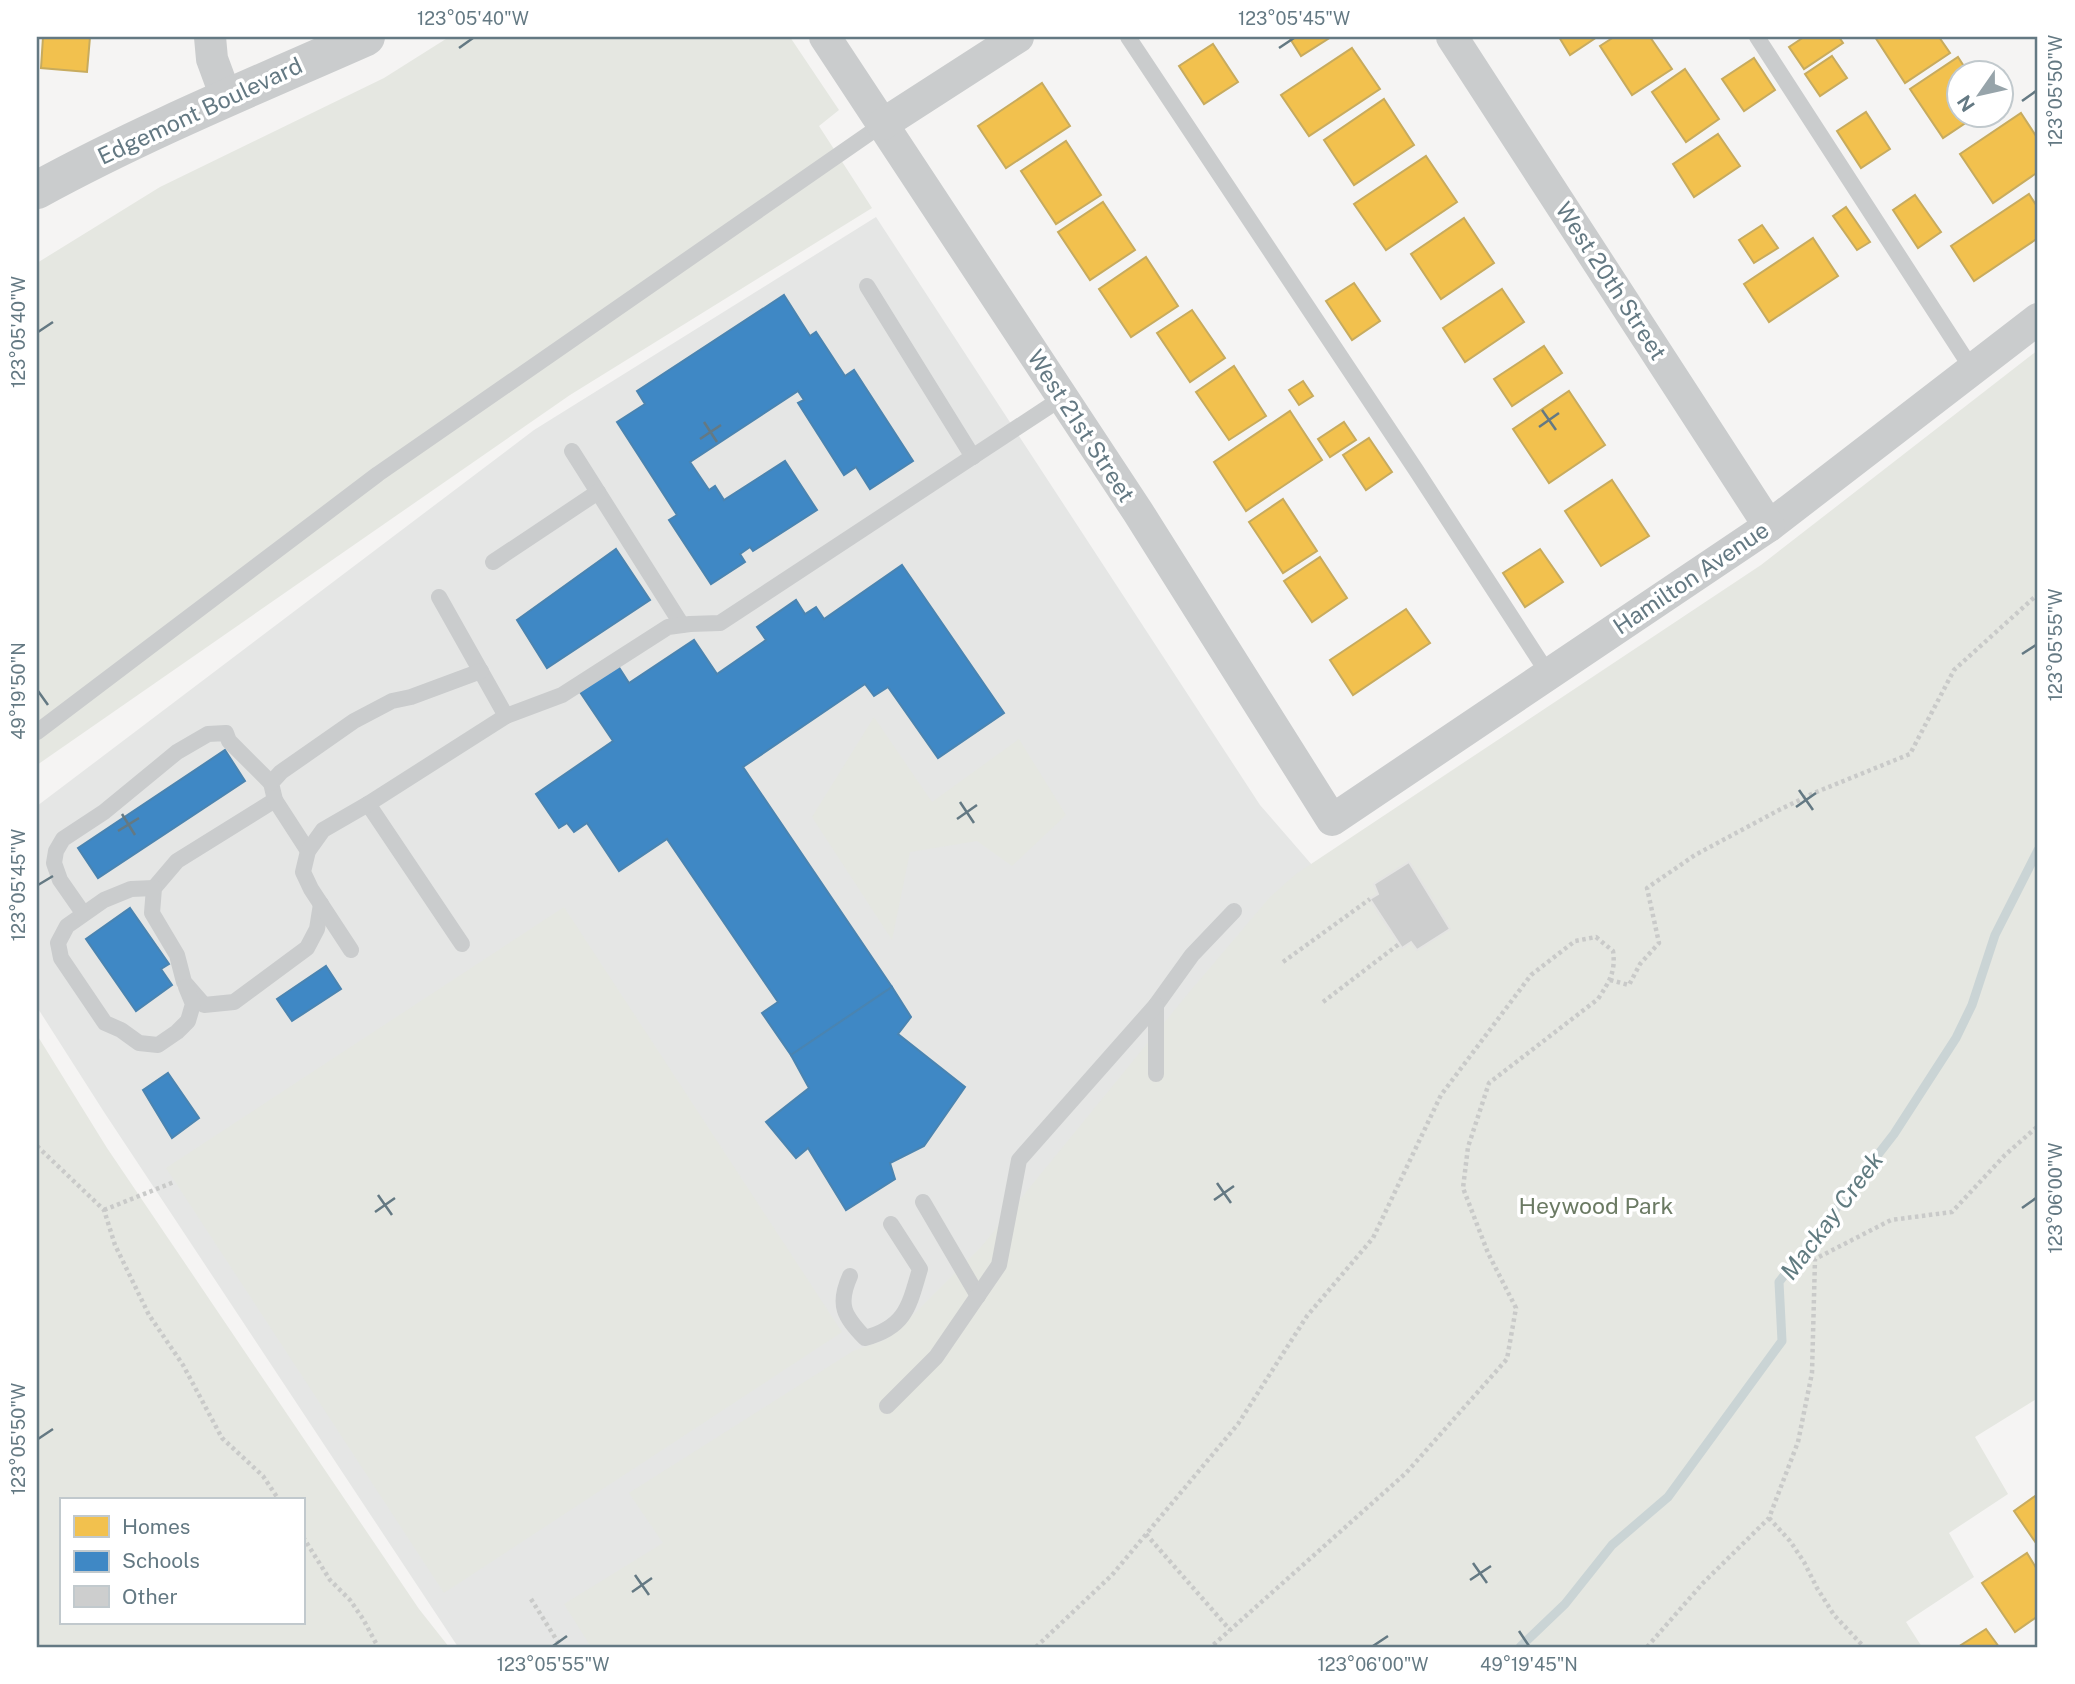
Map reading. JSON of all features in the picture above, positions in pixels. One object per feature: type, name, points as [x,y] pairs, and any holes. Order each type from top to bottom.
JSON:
[{"type":"street","points":[[210,37],[212,60],[226,97]]},
{"type":"street","name":"Edgemont Boulevard","points":[[37,189],[112,150],[226,97],[366,37]]},
{"type":"street","name":"West 21st Street","points":[[825,37],[1145,524],[1332,820]]},
{"type":"street","points":[[883,124],[1018,37]]},
{"type":"street","name":"West 20th Street","points":[[1452,37],[1769,526]]},
{"type":"street","name":"Hamilton Avenue","points":[[1332,820],[1769,526],[2038,319]]},
{"type":"lane","points":[[1128,37],[1549,675]]},
{"type":"lane","points":[[1757,37],[1972,369]]},
{"type":"lane","points":[[37,732],[378,474],[883,124]]},
{"type":"lane","points":[[867,286],[973,457]]},
{"type":"lane","points":[[351,950],[303,872],[308,851],[323,830],[506,716],[562,695],[668,627],[720,623],[1062,398]]},
{"type":"lane","points":[[572,451],[682,625]]},
{"type":"lane","points":[[493,562],[598,492]]},
{"type":"lane","points":[[439,597],[506,716]]},
{"type":"lane","points":[[271,783],[281,772],[326,740],[391,701],[481,671]]},
{"type":"lane","points":[[83,914],[60,880],[54,863],[56,851],[63,839],[104,812],[177,752],[208,734],[226,733],[229,741],[271,783],[275,800],[308,851]]},
{"type":"lane","points":[[154,888],[131,889],[104,900],[67,926],[58,943],[61,958],[105,1023],[139,1043],[158,1045],[188,1021],[193,1004],[177,956],[152,913],[154,888],[177,861],[275,800]]},
{"type":"lane","points":[[368,804],[462,944]]},
{"type":"lane","points":[[184,982],[204,1005],[234,1002],[307,947],[317,929],[321,904]]},
{"type":"lane","points":[[887,1406],[936,1357],[999,1265],[1019,1160],[1156,1005],[1192,956],[1234,911]]},
{"type":"lane","points":[[1156,1005],[1157,1074]]},
{"type":"lane","points":[[923,1202],[978,1296]]},
{"type":"lane","points":[[850,1276],[842,1306],[853,1326],[865,1339],[883,1333],[908,1310],[920,1269],[891,1224]]},
{"type":"path","points":[[1610,980],[1629,985],[1640,964],[1659,943],[1647,888],[1695,855],[1779,810],[1910,754],[1954,670],[2038,594]]},
{"type":"path","points":[[1283,962],[1370,900]]},
{"type":"path","points":[[1036,1647],[1112,1575],[1238,1424],[1307,1316],[1373,1238],[1441,1095],[1531,975],[1576,941],[1596,937],[1614,951],[1615,964],[1610,980],[1598,999],[1489,1083],[1468,1147],[1463,1188],[1488,1253],[1516,1308],[1507,1359],[1406,1473],[1211,1647]]},
{"type":"path","points":[[1323,1002],[1399,944]]},
{"type":"path","points":[[1647,1647],[1703,1583],[1769,1518],[1798,1442],[1812,1373],[1815,1259],[1891,1220],[1952,1212],[2005,1155],[2038,1126],[2038,1067]]},
{"type":"path","points":[[37,1146],[104,1210],[114,1245],[149,1315],[183,1365],[222,1438],[263,1476],[278,1498]]},
{"type":"path","points":[[104,1210],[174,1182]]},
{"type":"path","points":[[1769,1518],[1790,1541],[1834,1615],[1864,1647]]},
{"type":"path","points":[[1146,1534],[1230,1630]]},
{"type":"path","points":[[304,1539],[330,1580],[350,1600],[363,1619],[378,1647]]},
{"type":"path","points":[[531,1600],[561,1647]]},
{"type":"shaded area","points":[[876,217],[1260,805],[1463,1039],[1073,1647],[458,1647],[37,1007],[37,806],[534,430]]},
{"type":"green space","points":[[449,37],[790,37],[839,110],[819,126],[872,208],[570,395],[37,765],[37,263],[160,187],[384,78]]},
{"type":"green space","name":"Heywood Park","points":[[2038,350],[2038,1398],[1975,1437],[2008,1494],[1949,1533],[1974,1577],[1906,1622],[1922,1647],[591,1647],[564,1604],[663,1543],[629,1493],[853,1351],[885,1340],[916,1312],[981,1247],[1270,897],[1296,874],[1761,565]]},
{"type":"green space","points":[[874,717],[932,802],[1019,739],[1066,815],[1012,866],[977,841],[910,852],[892,940],[812,817]]},
{"type":"green space","points":[[564,907],[842,1332],[444,1593],[166,1168]]},
{"type":"green space","points":[[37,1035],[107,1148],[419,1609],[449,1647],[37,1647]]},
{"type":"building: Homes","points":[[43,37],[90,37],[87,72],[41,68]]},
{"type":"building: Homes","points":[[1289,37],[1331,37],[1301,56]]},
{"type":"building: Homes","points":[[1559,37],[1597,37],[1570,55]]},
{"type":"building: Homes","points":[[1614,37],[1650,37],[1672,69],[1632,95],[1600,46]]},
{"type":"building: Homes","points":[[1804,37],[1839,37],[1843,43],[1804,69],[1789,47]]},
{"type":"building: Homes","points":[[1875,37],[1939,37],[1950,53],[1905,83]]},
{"type":"building: Homes","points":[[1213,44],[1238,82],[1204,104],[1179,66]]},
{"type":"building: Homes","points":[[1352,48],[1380,89],[1309,136],[1281,95]]},
{"type":"building: Homes","points":[[1832,56],[1847,78],[1820,96],[1805,74]]},
{"type":"building: Homes","points":[[1754,58],[1775,90],[1744,111],[1722,79]]},
{"type":"building: Homes","points":[[1946,65],[1946,130],[1955,130],[1943,138],[1910,89]]},
{"type":"building: Homes","points":[[1685,69],[1719,119],[1686,142],[1652,92]]},
{"type":"building: Homes","points":[[1042,83],[1070,126],[1006,168],[978,126]]},
{"type":"building: Homes","points":[[1384,99],[1414,145],[1354,185],[1324,140]]},
{"type":"building: Homes","points":[[1866,112],[1890,149],[1861,168],[1837,131]]},
{"type":"building: Homes","points":[[2021,113],[2038,139],[2038,172],[1993,203],[1960,154],[1996,130],[2016,130],[2016,116]]},
{"type":"building: Homes","points":[[1718,134],[1740,166],[1694,197],[1673,164]]},
{"type":"building: Homes","points":[[1066,141],[1101,195],[1056,224],[1021,171]]},
{"type":"building: Homes","points":[[1426,156],[1457,202],[1386,250],[1354,204]]},
{"type":"building: Homes","points":[[2029,194],[2038,208],[2038,238],[1974,281],[1951,246]]},
{"type":"building: Homes","points":[[1915,195],[1941,232],[1918,248],[1893,210]]},
{"type":"building: Homes","points":[[1103,202],[1135,250],[1090,280],[1058,232]]},
{"type":"building: Homes","points":[[1846,207],[1870,242],[1857,250],[1833,216]]},
{"type":"building: Homes","points":[[1464,218],[1494,263],[1441,299],[1411,254]]},
{"type":"building: Homes","points":[[1762,225],[1778,248],[1754,263],[1739,240]]},
{"type":"building: Homes","points":[[1813,238],[1838,276],[1769,322],[1744,284]]},
{"type":"building: Homes","points":[[1146,257],[1178,306],[1131,337],[1099,289]]},
{"type":"building: Homes","points":[[1354,283],[1380,321],[1352,340],[1326,301]]},
{"type":"building: Homes","points":[[1502,289],[1524,322],[1465,362],[1443,328]]},
{"type":"building: Homes","points":[[1192,310],[1225,358],[1190,382],[1157,333]]},
{"type":"building: Homes","points":[[1544,346],[1562,373],[1512,406],[1494,379]]},
{"type":"building: Homes","points":[[1234,366],[1266,416],[1229,440],[1196,392]]},
{"type":"building: Homes","points":[[1303,381],[1313,396],[1299,405],[1289,390]]},
{"type":"building: Homes","points":[[1569,391],[1605,445],[1549,483],[1513,429]]},
{"type":"building: Homes","points":[[1290,411],[1322,460],[1246,511],[1214,462]]},
{"type":"building: Homes","points":[[1344,422],[1356,440],[1330,457],[1318,439]]},
{"type":"building: Homes","points":[[1369,438],[1392,472],[1366,490],[1343,455]]},
{"type":"building: Homes","points":[[1612,480],[1649,536],[1601,566],[1565,511]]},
{"type":"building: Homes","points":[[1283,499],[1317,551],[1283,573],[1249,522]]},
{"type":"building: Homes","points":[[1540,549],[1563,582],[1525,607],[1503,573]]},
{"type":"building: Homes","points":[[1320,557],[1347,598],[1312,622],[1284,581]]},
{"type":"building: Homes","points":[[1406,609],[1430,643],[1353,695],[1330,660]]},
{"type":"building: Homes","points":[[2038,1494],[2038,1546],[2014,1511]]},
{"type":"building: Homes","points":[[2027,1553],[2038,1571],[2038,1616],[2015,1632],[1982,1583]]},
{"type":"building: Homes","points":[[1986,1629],[1999,1647],[1958,1647]]},
{"type":"building: Schools","points":[[784,295],[810,336],[816,332],[845,376],[854,370],[913,461],[870,489],[856,467],[844,475],[798,403],[804,400],[798,391],[690,462],[709,490],[715,486],[724,500],[785,461],[817,510],[753,551],[750,547],[740,554],[745,562],[711,584],[669,520],[677,515],[617,422],[645,404],[637,391]]},
{"type":"building: Schools","points":[[616,549],[650,600],[547,668],[517,620]]},
{"type":"building: Schools","points":[[902,565],[1004,713],[938,758],[888,687],[874,696],[865,684],[743,767],[892,987],[791,1055],[762,1013],[778,1002],[667,839],[619,871],[587,823],[574,832],[567,823],[559,828],[536,794],[613,741],[580,692],[618,666],[629,683],[694,640],[717,674],[766,640],[757,627],[796,600],[805,614],[816,607],[824,619]]},
{"type":"building: Schools","points":[[225,750],[245,781],[98,878],[78,848]]},
{"type":"building: Schools","points":[[130,908],[169,964],[161,969],[172,985],[136,1011],[86,939]]},
{"type":"building: Schools","points":[[326,966],[341,989],[292,1021],[277,999]]},
{"type":"building: Schools","points":[[892,987],[911,1017],[898,1034],[965,1087],[924,1146],[890,1163],[895,1179],[846,1210],[808,1148],[796,1158],[766,1122],[809,1088],[791,1055]]},
{"type":"building: Schools","points":[[168,1073],[199,1118],[172,1138],[143,1090]]},
{"type":"building: Other","points":[[1409,862],[1450,929],[1417,950],[1411,942],[1402,948],[1370,899],[1378,894],[1374,884]]},
{"type":"waterway","name":"Mackay Creek","points":[[1520,1647],[1565,1604],[1612,1545],[1668,1497],[1782,1341],[1779,1282],[1894,1134],[1956,1038],[1972,1005],[1995,935],[2038,850]]}]
